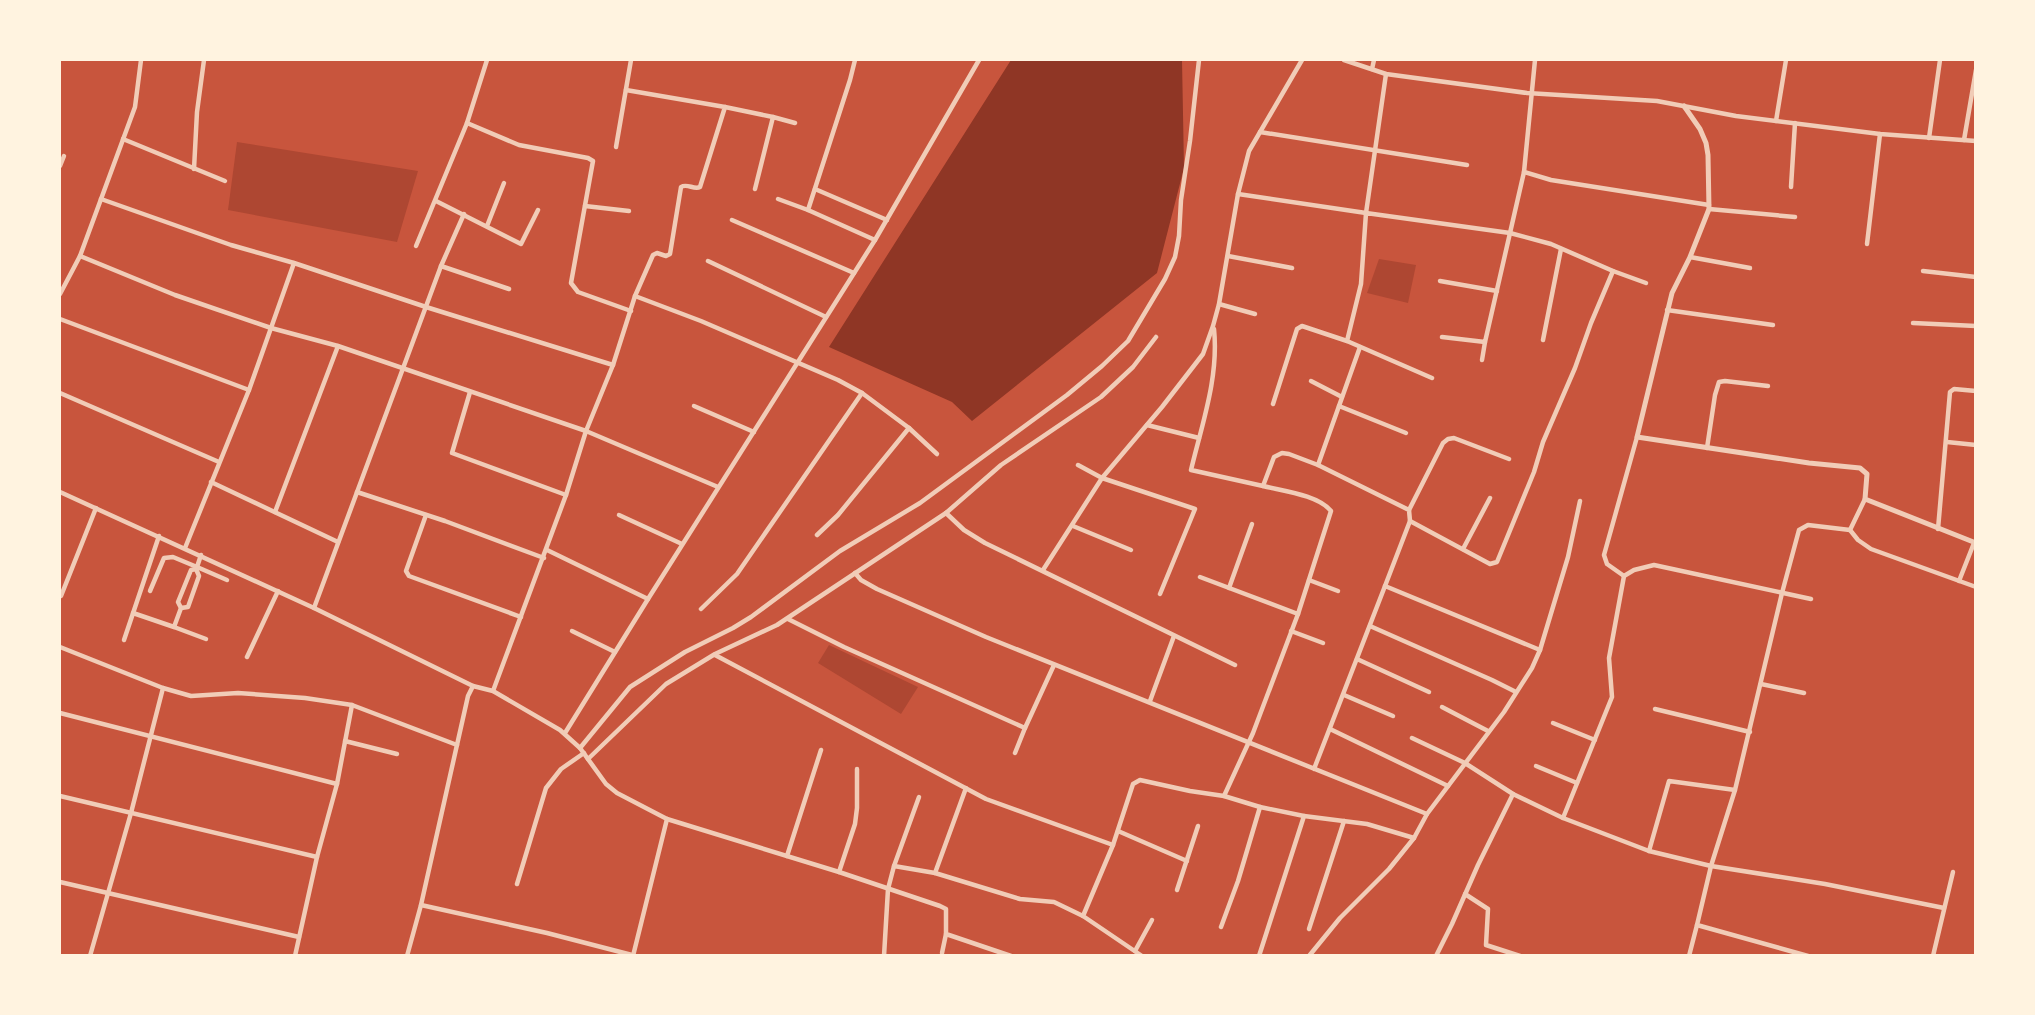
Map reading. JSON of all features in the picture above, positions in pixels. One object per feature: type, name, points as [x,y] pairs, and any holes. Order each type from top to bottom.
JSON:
[{"type":"street","points":[[60,294],[80,256],[135,107],[141,60]]},
{"type":"street","points":[[194,169],[197,112],[204,60]]},
{"type":"street","points":[[416,246],[467,123],[488,60]]},
{"type":"street","points":[[616,147],[631,60]]},
{"type":"street","points":[[808,210],[855,60]]},
{"type":"street","points":[[565,733],[855,273],[979,60]]},
{"type":"street","points":[[517,884],[547,788],[561,769],[582,750],[631,687],[685,652],[751,617],[840,551],[920,503],[1067,394],[1128,341],[1175,257],[1199,60]]},
{"type":"street","points":[[1043,570],[1102,478],[1203,354],[1219,304],[1238,194],[1249,151],[1302,60]]},
{"type":"street","points":[[1344,60],[1386,74],[1531,93],[1657,101],[1736,116],[1880,134],[1976,141]]},
{"type":"street","points":[[1372,69],[1374,60]]},
{"type":"street","points":[[1482,360],[1524,172],[1535,60]]},
{"type":"street","points":[[1776,121],[1786,60]]},
{"type":"street","points":[[1929,138],[1940,60]]},
{"type":"street","points":[[1964,140],[1976,70]]},
{"type":"street","points":[[1348,341],[1361,284],[1366,213],[1386,74]]},
{"type":"street","points":[[626,90],[725,107],[796,123]]},
{"type":"street","points":[[1624,576],[1608,564],[1604,555],[1637,437],[1672,293],[1690,257],[1709,207],[1706,143],[1684,106]]},
{"type":"street","points":[[493,691],[547,550],[586,431],[613,365],[635,296],[653,255],[670,254],[681,187],[684,185],[697,188],[701,185],[725,107]]},
{"type":"street","points":[[755,189],[773,117]]},
{"type":"street","points":[[467,123],[519,145],[591,159],[593,166],[572,283],[578,292],[631,311]]},
{"type":"street","points":[[1791,187],[1795,123]]},
{"type":"street","points":[[1260,132],[1467,165]]},
{"type":"street","points":[[1867,244],[1880,134]]},
{"type":"street","points":[[123,139],[225,181]]},
{"type":"street","points":[[60,166],[64,156]]},
{"type":"street","points":[[1524,172],[1551,180],[1709,207],[1795,217]]},
{"type":"street","points":[[487,226],[505,183]]},
{"type":"street","points":[[815,189],[887,220]]},
{"type":"street","points":[[1238,194],[1510,233],[1560,249],[1646,283]]},
{"type":"street","points":[[778,199],[875,240]]},
{"type":"street","points":[[101,200],[231,245],[613,365]]},
{"type":"street","points":[[436,201],[521,244],[538,210]]},
{"type":"street","points":[[585,206],[629,211]]},
{"type":"street","points":[[314,608],[441,266],[464,215]]},
{"type":"street","points":[[732,220],[855,273]]},
{"type":"street","points":[[1543,340],[1560,249]]},
{"type":"street","points":[[80,256],[175,295],[271,328],[338,346],[586,431],[718,487]]},
{"type":"street","points":[[1228,256],[1292,268]]},
{"type":"street","points":[[1690,257],[1750,268]]},
{"type":"street","points":[[708,261],[826,317]]},
{"type":"street","points":[[185,548],[249,390],[294,263]]},
{"type":"street","points":[[441,266],[509,289]]},
{"type":"street","points":[[1410,521],[1490,564],[1497,562],[1613,271]]},
{"type":"street","points":[[1923,271],[1976,277]]},
{"type":"street","points":[[1440,281],[1497,291]]},
{"type":"street","points":[[635,296],[701,321],[838,380],[862,393],[909,428],[937,454]]},
{"type":"street","points":[[1219,304],[1255,314]]},
{"type":"street","points":[[1667,310],[1773,325]]},
{"type":"street","points":[[60,319],[249,390]]},
{"type":"street","points":[[1913,323],[1976,326]]},
{"type":"street","points":[[1273,404],[1297,329],[1302,326],[1348,341],[1432,378]]},
{"type":"street","points":[[1213,327],[1216,350],[1213,375],[1191,470],[1315,500],[1331,511],[1298,614],[1248,743],[1224,796]]},
{"type":"street","points":[[588,759],[666,684],[715,654],[777,625],[946,513],[1001,465],[1101,397],[1133,367],[1156,337]]},
{"type":"street","points":[[1442,337],[1485,342]]},
{"type":"street","points":[[275,512],[338,346]]},
{"type":"street","points":[[1318,465],[1360,347]]},
{"type":"street","points":[[1311,381],[1342,397]]},
{"type":"street","points":[[1707,449],[1719,382],[1768,386]]},
{"type":"street","points":[[1938,528],[1950,392],[1954,389],[1976,391]]},
{"type":"street","points":[[470,392],[452,453],[566,495]]},
{"type":"street","points":[[60,393],[219,462]]},
{"type":"street","points":[[701,609],[737,574],[862,393]]},
{"type":"street","points":[[694,405],[754,432]]},
{"type":"street","points":[[1339,407],[1406,433]]},
{"type":"street","points":[[1147,425],[1199,438]]},
{"type":"street","points":[[817,535],[838,515],[909,428]]},
{"type":"street","points":[[1637,437],[1707,449],[1860,468],[1867,474],[1865,499],[1850,530]]},
{"type":"street","points":[[1314,769],[1410,521],[1409,510],[1443,443],[1454,438],[1509,459]]},
{"type":"street","points":[[1947,442],[1976,445]]},
{"type":"street","points":[[1263,486],[1274,457],[1278,454],[1289,454],[1318,465],[1409,510]]},
{"type":"street","points":[[1077,465],[1102,478],[1195,509],[1160,594]]},
{"type":"street","points":[[211,482],[338,542]]},
{"type":"street","points":[[60,492],[278,591],[472,686],[493,691],[565,733],[582,750],[606,784],[617,793],[667,819],[839,872],[946,909],[946,934],[942,953]]},
{"type":"street","points":[[357,492],[544,558]]},
{"type":"street","points":[[1463,549],[1490,498]]},
{"type":"street","points":[[1865,499],[1975,543],[1958,581]]},
{"type":"street","points":[[1309,956],[1340,918],[1389,869],[1414,838],[1427,814],[1532,668],[1568,557],[1580,501]]},
{"type":"street","points":[[61,596],[96,508]]},
{"type":"street","points":[[946,513],[964,530],[985,543],[1235,665]]},
{"type":"street","points":[[426,515],[405,571],[412,577],[521,617]]},
{"type":"street","points":[[619,515],[682,544]]},
{"type":"street","points":[[1229,589],[1252,524]]},
{"type":"street","points":[[1689,956],[1711,866],[1735,790],[1782,593],[1800,530],[1808,525],[1850,530],[1871,549],[1976,587]]},
{"type":"street","points":[[1073,526],[1131,550]]},
{"type":"street","points":[[124,640],[159,536]]},
{"type":"street","points":[[547,550],[648,599]]},
{"type":"street","points":[[181,608],[186,609],[189,605],[200,576],[197,568],[201,555]]},
{"type":"street","points":[[150,591],[164,558],[173,557],[227,580]]},
{"type":"street","points":[[1563,818],[1612,697],[1609,658],[1624,576],[1634,570],[1654,565],[1811,600]]},
{"type":"street","points":[[174,627],[181,608],[178,602],[190,572],[197,568]]},
{"type":"street","points":[[855,573],[877,589],[1054,665],[1150,701],[1427,814]]},
{"type":"street","points":[[1200,578],[1298,614]]},
{"type":"street","points":[[1309,580],[1338,591]]},
{"type":"street","points":[[1385,586],[1540,650]]},
{"type":"street","points":[[247,657],[278,591]]},
{"type":"street","points":[[133,613],[206,639]]},
{"type":"street","points":[[787,618],[844,647],[1025,728]]},
{"type":"street","points":[[1370,626],[1516,692]]},
{"type":"street","points":[[572,631],[615,652]]},
{"type":"street","points":[[1291,631],[1323,643]]},
{"type":"street","points":[[1150,701],[1174,636]]},
{"type":"street","points":[[60,647],[163,688],[191,696],[238,693],[352,705],[457,746]]},
{"type":"street","points":[[715,654],[986,799],[1113,845]]},
{"type":"street","points":[[1357,659],[1429,692]]},
{"type":"street","points":[[1015,753],[1054,665]]},
{"type":"street","points":[[1761,684],[1804,693]]},
{"type":"street","points":[[407,956],[472,686]]},
{"type":"street","points":[[90,956],[163,688]]},
{"type":"street","points":[[1343,695],[1393,716]]},
{"type":"street","points":[[295,956],[317,857],[337,784],[352,705]]},
{"type":"street","points":[[1442,707],[1488,731]]},
{"type":"street","points":[[1655,709],[1750,732]]},
{"type":"street","points":[[60,713],[337,784]]},
{"type":"street","points":[[1553,723],[1595,740]]},
{"type":"street","points":[[1330,729],[1448,786]]},
{"type":"street","points":[[1412,738],[1465,762],[1513,794],[1563,818],[1649,851],[1711,866],[1825,884],[1944,908]]},
{"type":"street","points":[[345,741],[397,754]]},
{"type":"street","points":[[787,856],[821,750]]},
{"type":"street","points":[[1536,766],[1577,783]]},
{"type":"street","points":[[839,872],[855,824],[856,769]]},
{"type":"street","points":[[1083,916],[1113,845],[1133,784],[1140,779],[1304,816],[1367,824],[1414,838]]},
{"type":"street","points":[[1649,851],[1669,781],[1735,790]]},
{"type":"street","points":[[935,873],[966,788]]},
{"type":"street","points":[[1436,956],[1513,794]]},
{"type":"street","points":[[60,796],[317,857]]},
{"type":"street","points":[[884,956],[888,889],[919,797]]},
{"type":"street","points":[[1221,927],[1260,807]]},
{"type":"street","points":[[1259,956],[1304,816]]},
{"type":"street","points":[[421,905],[633,955],[667,819]]},
{"type":"street","points":[[1309,929],[1344,821]]},
{"type":"street","points":[[1177,890],[1198,826]]},
{"type":"street","points":[[1118,831],[1187,861]]},
{"type":"street","points":[[894,866],[935,873],[1020,899],[1054,902],[1083,916],[1142,956]]},
{"type":"street","points":[[1933,956],[1953,872]]},
{"type":"street","points":[[60,883],[299,937]]},
{"type":"street","points":[[1465,894],[1488,909],[1486,945],[1520,956]]},
{"type":"street","points":[[1135,951],[1152,920]]},
{"type":"street","points":[[1697,925],[1808,956]]},
{"type":"street","points":[[946,934],[1011,956]]},
{"type":"shaded area","points":[[1011,60],[1182,60],[1184,168],[1157,273],[972,421],[952,402],[829,347]]},
{"type":"shaded area","points":[[237,142],[418,171],[397,242],[228,210]]},
{"type":"shaded area","points":[[1379,259],[1416,265],[1408,303],[1367,293]]},
{"type":"shaded area","points":[[829,645],[918,687],[901,714],[818,663]]}]
